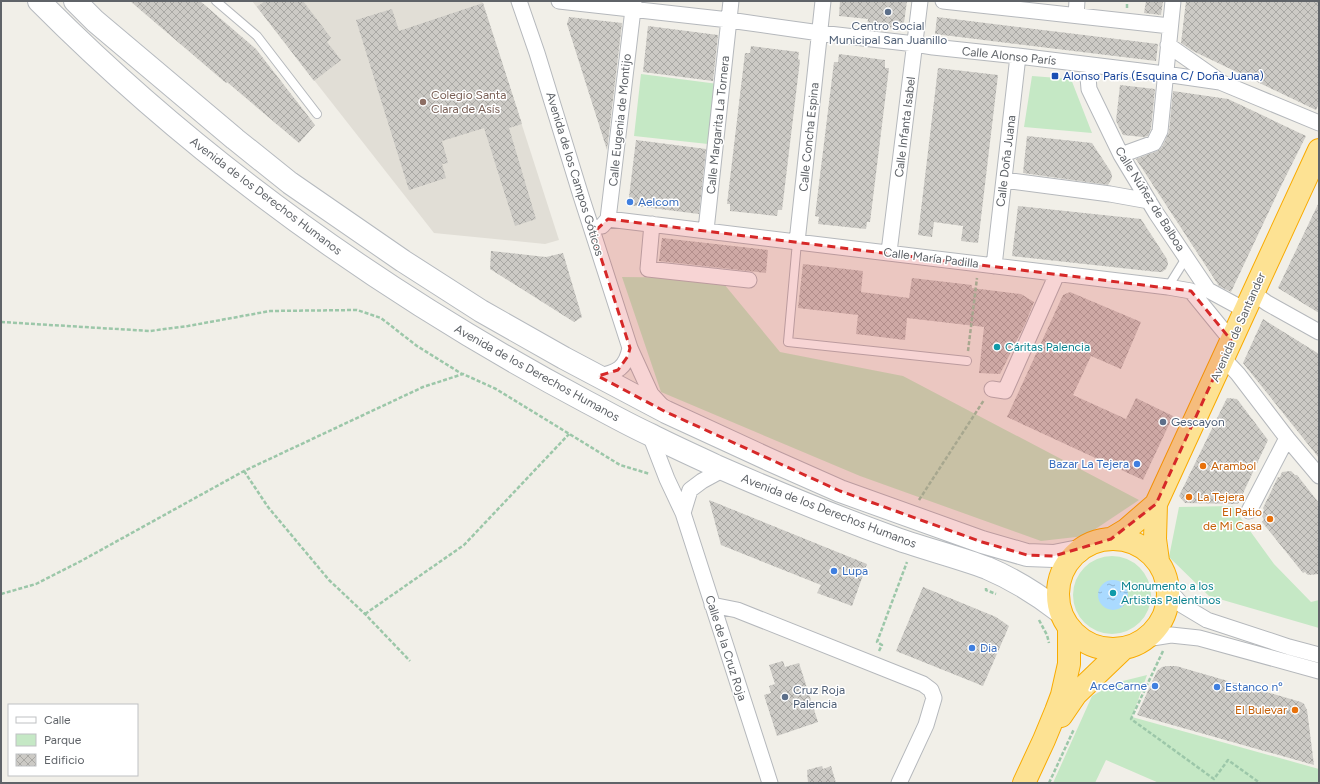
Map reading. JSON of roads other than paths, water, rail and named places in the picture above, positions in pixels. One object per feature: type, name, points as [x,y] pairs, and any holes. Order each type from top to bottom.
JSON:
[{"type":"highway","name":"Avenida de Santander","points":[[1156,504],[1319,150]]},
{"type":"highway","points":[[1111,539],[1126,530],[1156,504]]},
{"type":"highway","points":[[1156,504],[1155,539],[1158,561]]},
{"type":"highway","points":[[1024,783],[1056,711],[1069,664],[1064,620],[1057,594],[1060,578],[1067,563],[1079,550],[1088,544],[1111,539],[1124,540],[1137,544],[1148,551],[1158,561],[1165,574],[1169,590],[1168,604],[1164,617],[1156,629],[1146,639],[1135,646],[1123,649],[1108,650],[1093,647],[1080,639],[1064,620]]},
{"type":"highway","points":[[1044,740],[1076,694],[1123,649]]},
{"type":"main road","name":"Avenida de los Derechos Humanos","points":[[39,1],[81,44],[158,112],[242,180],[317,237],[462,332],[526,370],[650,435],[768,489],[892,537],[988,569],[1021,584],[1037,594],[1064,620]]},
{"type":"main road","name":"Avenida de los Derechos Humanos","points":[[75,1],[101,26],[235,139],[290,183],[403,261],[481,312],[598,376],[666,412],[770,460],[840,491],[909,516],[982,542],[1027,555],[1054,556],[1079,550]]},
{"type":"street","name":"Avenida de los Campos Góticos","points":[[519,1],[537,53],[630,348],[651,394],[666,412]]},
{"type":"street","name":"Calle Alonso París","points":[[559,1],[634,5],[820,33],[915,44],[933,48],[1018,56],[1220,82]]},
{"type":"street","name":"Calle Margarita La Tornera","points":[[706,230],[731,1]]},
{"type":"street","name":"Calle Concha Espina","points":[[797,242],[824,1]]},
{"type":"street","name":"Calle Infanta Isabel","points":[[889,252],[920,1]]},
{"type":"street","points":[[943,1],[1076,8],[1170,26]]},
{"type":"street","points":[[1121,155],[1154,143],[1160,131],[1173,1]]},
{"type":"street","name":"Calle Eugenia de Montijo","points":[[608,219],[634,5]]},
{"type":"street","name":"Calle Alonso París","points":[[1168,45],[1220,82],[1319,123]]},
{"type":"street","name":"Calle Doña Juana","points":[[986,265],[1004,180],[1018,56]]},
{"type":"street","name":"Calle Núñez de Balboa","points":[[1087,65],[1089,89],[1121,155],[1149,201],[1208,290],[1249,302],[1267,303],[1319,332]]},
{"type":"street","points":[[1004,180],[1110,194],[1149,201]]},
{"type":"street","points":[[593,233],[608,219]]},
{"type":"street","name":"Calle María Padilla","points":[[608,219],[889,252],[1191,290],[1227,349],[1238,374],[1287,438],[1319,476]]},
{"type":"street","points":[[652,224],[648,269],[749,280]]},
{"type":"street","points":[[992,389],[1005,391],[1056,274]]},
{"type":"street","points":[[598,376],[611,374],[622,366],[625,363],[630,348]]},
{"type":"street","name":"Calle de la Cruz Roja","points":[[650,435],[667,479],[683,513],[770,783]]},
{"type":"street","points":[[1249,511],[1287,438]]},
{"type":"street","points":[[683,513],[690,490],[702,481],[724,469]]},
{"type":"street","points":[[1169,590],[1182,604],[1207,620],[1289,647],[1319,655]]},
{"type":"street","points":[[712,605],[737,610],[923,684],[931,690],[934,698],[926,725],[899,783]]},
{"type":"street","points":[[1146,639],[1171,634],[1199,638],[1319,671]]},
{"type":"lane","points":[[216,1],[257,36],[317,114]]},
{"type":"lane","points":[[797,242],[788,342],[967,361]]},
{"type":"lane","points":[[1168,286],[1186,258]]},
{"type":"water","points":[[1113,580],[1124,584],[1128,595],[1124,606],[1113,610],[1102,606],[1098,595],[1102,584]]},
{"type":"place","name":"Centro Social Municipal San Juanillo","points":[[888,12]]},
{"type":"place","name":"Alonso París (Esquina C/ Doña Juana)","points":[[1055,76]]},
{"type":"place","name":"Colegio Santa Clara de Asís","points":[[423,102]]},
{"type":"place","name":"Aelcom","points":[[630,202]]},
{"type":"place","name":"Cáritas Palencia","points":[[997,347]]},
{"type":"place","name":"Gescayon","points":[[1163,422]]},
{"type":"place","name":"Bazar La Tejera","points":[[1137,464]]},
{"type":"place","name":"Arambol","points":[[1203,466]]},
{"type":"place","name":"La Tejera","points":[[1189,497]]},
{"type":"place","name":"El Patio de Mi Casa","points":[[1270,519]]},
{"type":"place","name":"Lupa","points":[[834,571]]},
{"type":"place","name":"Monumento a los Artistas Palentinos","points":[[1113,593]]},
{"type":"place","name":"Dia","points":[[972,648]]},
{"type":"place","name":"ArceCarne","points":[[1155,686]]},
{"type":"place","name":"Estanco nº","points":[[1217,687]]},
{"type":"place","name":"Cruz Roja Palencia","points":[[785,697]]},
{"type":"place","name":"El Bulevar","points":[[1295,710]]}]
